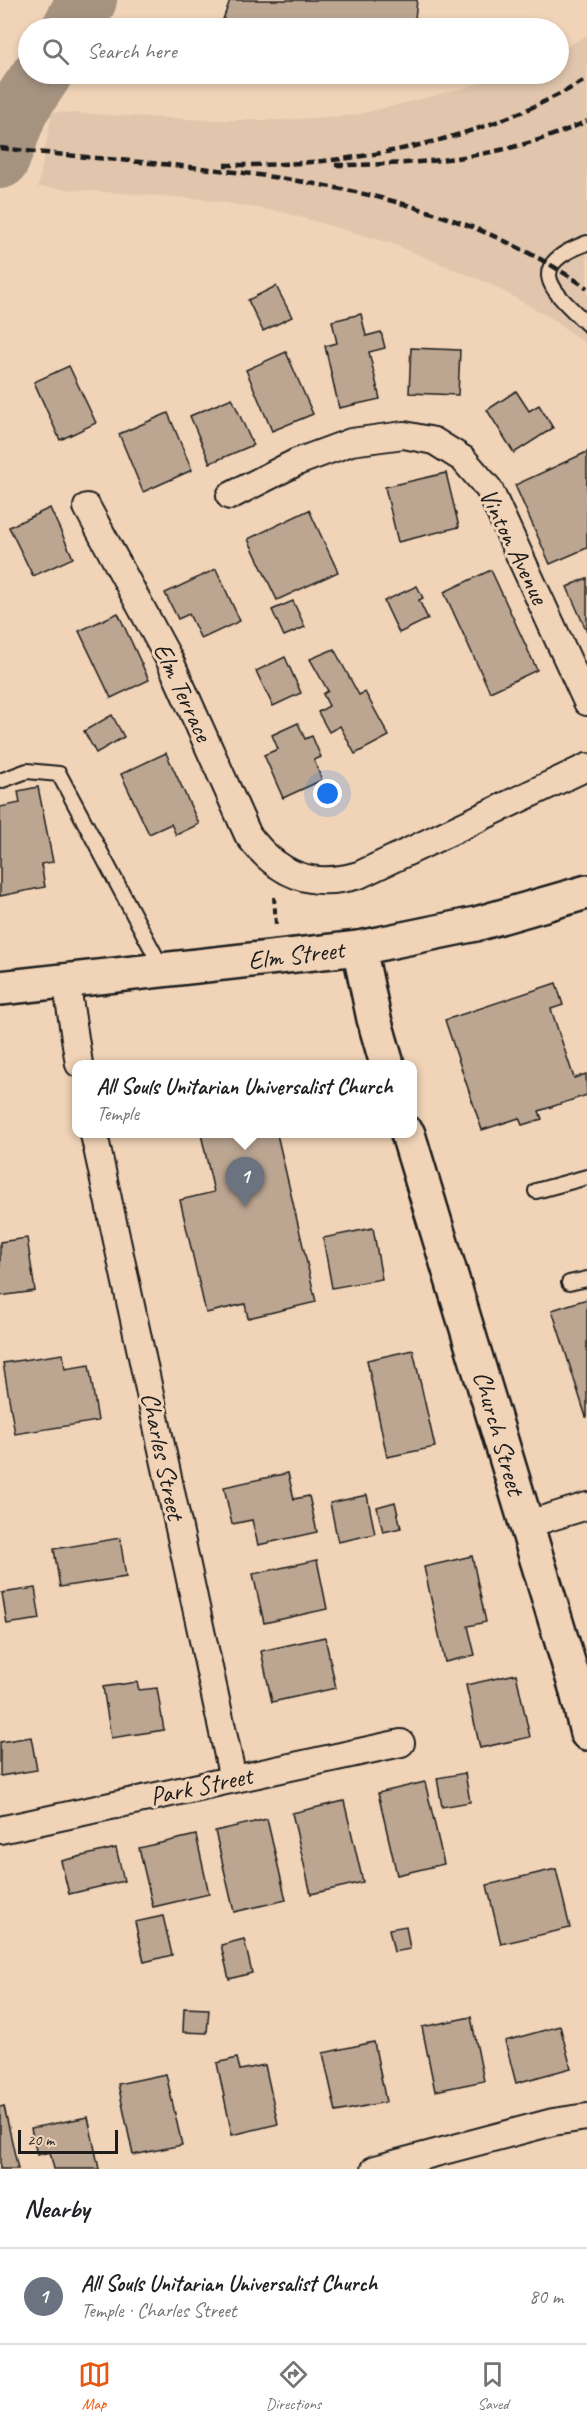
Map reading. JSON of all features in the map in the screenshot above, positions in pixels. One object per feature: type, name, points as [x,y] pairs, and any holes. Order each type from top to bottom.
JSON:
[{"type":"main road","name":"Elm Street","points":[[0,988],[359,948],[476,924],[587,892]]},
{"type":"main road","points":[[359,948],[374,1019],[386,1060]]},
{"type":"main road","name":"Church Street","points":[[409,1138],[585,1718]]},
{"type":"street","name":"Vinton Avenue","points":[[230,496],[297,462],[351,442],[404,435],[434,441],[463,459],[489,489],[587,702]]},
{"type":"street","name":"Elm Terrace","points":[[87,507],[170,661],[248,835],[278,865]]},
{"type":"street","points":[[278,865],[299,876],[326,882],[359,875],[587,767]]},
{"type":"street","points":[[66,980],[78,1060]]},
{"type":"street","name":"Charles Street","points":[[95,1138],[233,1779]]},
{"type":"street","points":[[525,1524],[587,1506]]},
{"type":"street","name":"Park Street","points":[[0,1830],[401,1743]]},
{"type":"street","points":[[375,2169],[445,2160],[553,2122],[587,2117]]},
{"type":"lane","points":[[587,243],[561,255],[549,273],[548,281],[553,290],[587,324]]},
{"type":"lane","points":[[0,781],[27,771],[58,774],[163,970]]},
{"type":"lane","points":[[536,1191],[587,1176]]},
{"type":"lane","points":[[569,1283],[587,1279]]},
{"type":"path","points":[[278,865],[279,958]]},
{"type":"shaded area","points":[[587,35],[587,345],[551,318],[490,284],[390,243],[282,212],[201,199],[38,187],[52,112],[208,120],[281,120],[356,115],[476,84],[569,84],[569,45]]},
{"type":"building","points":[[230,0],[417,0],[415,18],[224,18]]},
{"type":"building","points":[[276,286],[292,317],[263,331],[248,300]]},
{"type":"building","points":[[361,314],[366,336],[381,332],[385,348],[369,352],[380,399],[339,408],[325,346],[337,343],[332,321]]},
{"type":"building","points":[[411,348],[460,350],[458,395],[409,393]]},
{"type":"building","points":[[286,352],[313,414],[272,431],[246,370]]},
{"type":"building","points":[[69,366],[96,423],[60,440],[34,382]]},
{"type":"building","points":[[516,391],[529,411],[539,405],[553,428],[514,453],[487,410]]},
{"type":"building","points":[[232,398],[253,445],[210,463],[190,416]]},
{"type":"building","points":[[168,413],[192,470],[143,492],[119,434]]},
{"type":"building","points":[[587,452],[587,548],[550,564],[515,485]]},
{"type":"building","points":[[446,473],[459,527],[398,542],[385,487]]},
{"type":"building","points":[[50,508],[73,558],[33,576],[9,527]]},
{"type":"building","points":[[309,510],[338,572],[277,600],[248,539]]},
{"type":"building","points":[[216,569],[240,621],[201,639],[189,614],[178,619],[165,593]]},
{"type":"building","points":[[491,570],[537,670],[490,692],[444,592]]},
{"type":"building","points":[[587,578],[587,632],[567,587]]},
{"type":"building","points":[[417,586],[423,598],[419,600],[428,619],[399,633],[384,601]]},
{"type":"building","points":[[293,601],[305,627],[284,636],[272,610]]},
{"type":"building","points":[[118,613],[149,680],[111,698],[79,631]]},
{"type":"building","points":[[334,649],[359,695],[365,692],[389,736],[355,754],[340,726],[329,732],[318,712],[329,706],[323,694],[328,691],[310,659]]},
{"type":"building","points":[[285,657],[301,693],[273,706],[256,671]]},
{"type":"building","points":[[112,715],[124,737],[96,753],[84,731]]},
{"type":"building","points":[[298,723],[305,739],[312,736],[321,757],[314,760],[322,780],[283,798],[264,755],[278,749],[272,735]]},
{"type":"building","points":[[166,753],[199,824],[176,835],[171,824],[149,834],[121,774]]},
{"type":"building","points":[[38,787],[53,862],[41,864],[45,887],[0,896],[0,807],[20,803],[18,791]]},
{"type":"building","points":[[556,983],[563,1005],[551,1009],[574,1078],[586,1074],[587,1095],[539,1111],[542,1119],[522,1125],[519,1118],[482,1130],[445,1020]]},
{"type":"building","points":[[202,1138],[278,1138],[316,1302],[248,1318],[245,1304],[206,1313],[180,1200],[214,1192]]},
{"type":"building","points":[[373,1228],[382,1279],[332,1288],[323,1238]]},
{"type":"building","points":[[27,1238],[35,1291],[0,1296],[0,1242]]},
{"type":"building","points":[[587,1299],[587,1417],[586,1417],[552,1310]]},
{"type":"building","points":[[413,1350],[435,1447],[387,1457],[367,1360]]},
{"type":"building","points":[[63,1354],[65,1369],[89,1365],[98,1421],[15,1434],[3,1363]]},
{"type":"building","points":[[288,1473],[294,1499],[309,1496],[317,1532],[258,1545],[252,1520],[232,1524],[224,1487]]},
{"type":"building","points":[[367,1495],[375,1534],[338,1542],[330,1503]]},
{"type":"building","points":[[395,1502],[401,1528],[383,1532],[377,1507]]},
{"type":"building","points":[[120,1538],[126,1577],[60,1587],[54,1549]]},
{"type":"building","points":[[472,1556],[486,1622],[468,1626],[475,1655],[445,1662],[424,1567]]},
{"type":"building","points":[[317,1560],[327,1609],[264,1623],[253,1574]]},
{"type":"building","points":[[35,1588],[40,1619],[7,1624],[2,1593]]},
{"type":"building","points":[[325,1637],[336,1688],[272,1702],[261,1651]]},
{"type":"building","points":[[516,1674],[530,1737],[480,1748],[466,1685]]},
{"type":"building","points":[[137,1682],[139,1690],[157,1688],[164,1730],[111,1738],[103,1687]]},
{"type":"building","points":[[31,1737],[37,1770],[0,1776],[0,1742]]},
{"type":"building","points":[[465,1773],[470,1802],[442,1807],[437,1778]]},
{"type":"building","points":[[425,1782],[444,1864],[397,1875],[378,1793]]},
{"type":"building","points":[[344,1801],[363,1882],[311,1894],[292,1813]]},
{"type":"building","points":[[267,1819],[286,1900],[234,1912],[215,1831]]},
{"type":"building","points":[[196,1835],[209,1894],[153,1907],[139,1848]]},
{"type":"building","points":[[116,1848],[124,1881],[69,1894],[61,1861]]},
{"type":"building","points":[[556,1869],[570,1928],[501,1944],[487,1885]]},
{"type":"building","points":[[163,1916],[172,1955],[144,1962],[135,1922]]},
{"type":"building","points":[[406,1926],[410,1949],[394,1952],[389,1929]]},
{"type":"building","points":[[244,1939],[252,1973],[229,1979],[221,1945]]},
{"type":"building","points":[[184,2008],[209,2009],[207,2033],[183,2032]]},
{"type":"building","points":[[471,2017],[484,2081],[435,2091],[422,2027]]},
{"type":"building","points":[[560,2026],[571,2068],[516,2083],[505,2041]]},
{"type":"building","points":[[374,2042],[386,2102],[336,2112],[323,2053]]},
{"type":"building","points":[[237,2058],[240,2070],[265,2065],[278,2124],[232,2135],[217,2063]]},
{"type":"building","points":[[166,2074],[182,2145],[133,2155],[118,2084]]},
{"type":"building","points":[[4,2106],[18,2169],[0,2169],[0,2107]]},
{"type":"building","points":[[88,2117],[99,2169],[54,2169],[50,2152],[37,2155],[31,2128]]},
{"type":"waterway","points":[[77,18],[87,0]]},
{"type":"waterway","points":[[0,159],[19,108],[35,84]]},
{"type":"railway","points":[[224,165],[271,165],[319,161],[365,156],[412,147],[502,120],[587,79]]},
{"type":"railway","points":[[335,165],[400,163],[464,157],[557,134],[587,121]]},
{"type":"railway","points":[[0,148],[229,171],[304,182],[378,197],[450,219],[520,249],[587,288]]},
{"type":"place","name":"All Souls Unitarian Universalist Church","points":[[245,1207]]}]
